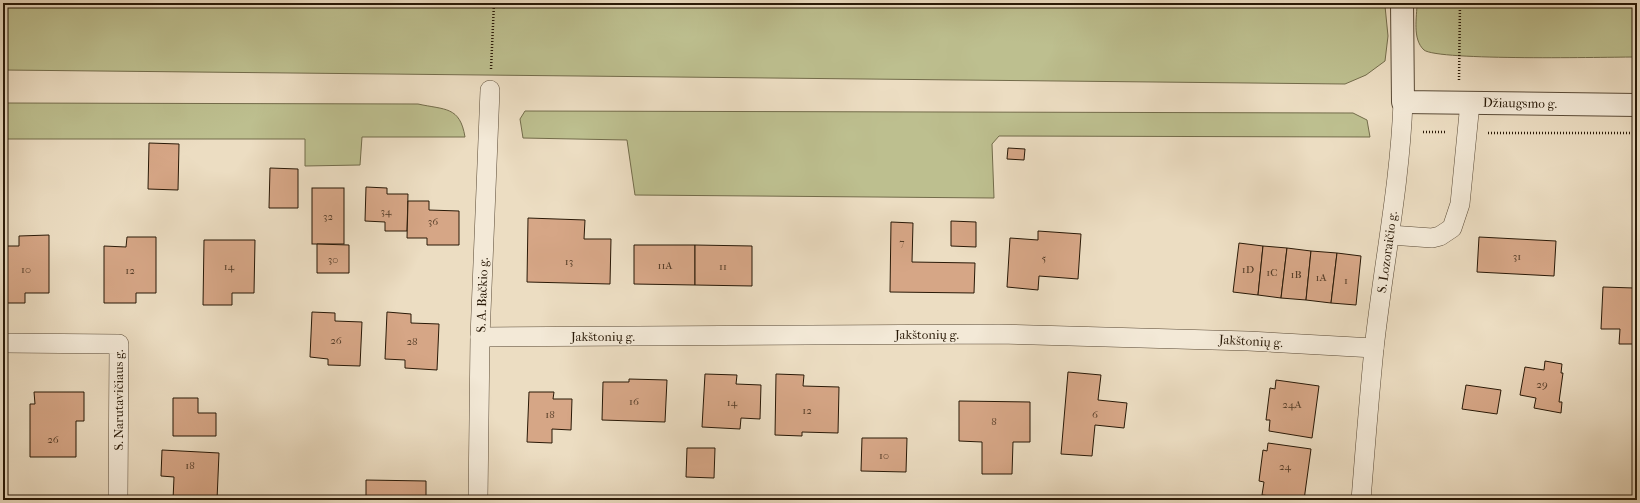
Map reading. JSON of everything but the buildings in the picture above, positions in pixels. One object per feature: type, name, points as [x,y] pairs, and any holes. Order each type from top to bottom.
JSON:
[{"type":"street","name":"S. Lozoraičio g.","points":[[1361,500],[1374,348],[1390,235],[1402,131],[1402,3]]},
{"type":"street","name":"S. A. Bačkio g.","points":[[478,500],[480,337],[490,90]]},
{"type":"street","name":"Džiaugsmo g.","points":[[1403,102],[1637,105]]},
{"type":"street","points":[[1390,235],[1432,238],[1440,236],[1452,228],[1460,204],[1467,133],[1464,103]]},
{"type":"street","name":"Jakštonių g.","points":[[480,337],[999,334],[1248,341],[1374,348]]},
{"type":"street","name":"S. Narutavičiaus g.","points":[[3,344],[119,344],[118,500]]},
{"type":"path","points":[[490,90],[494,3]]},
{"type":"path","points":[[1460,3],[1464,103]]},
{"type":"path","points":[[1402,131],[1467,133],[1637,133]]},
{"type":"green space","points":[[3,3],[1377,3],[1385,6],[1388,36],[1385,61],[1366,75],[1345,84],[3,70]]},
{"type":"green space","points":[[1417,3],[1637,3],[1637,57],[1490,57],[1459,56],[1436,53],[1424,50],[1418,40],[1416,28]]},
{"type":"green space","points":[[3,103],[418,104],[450,111],[459,120],[463,127],[465,137],[362,137],[360,165],[305,166],[305,139],[3,139]]},
{"type":"green space","points":[[525,111],[1353,113],[1367,120],[1370,137],[999,136],[992,144],[994,198],[635,195],[627,140],[523,138],[520,119]]}]
